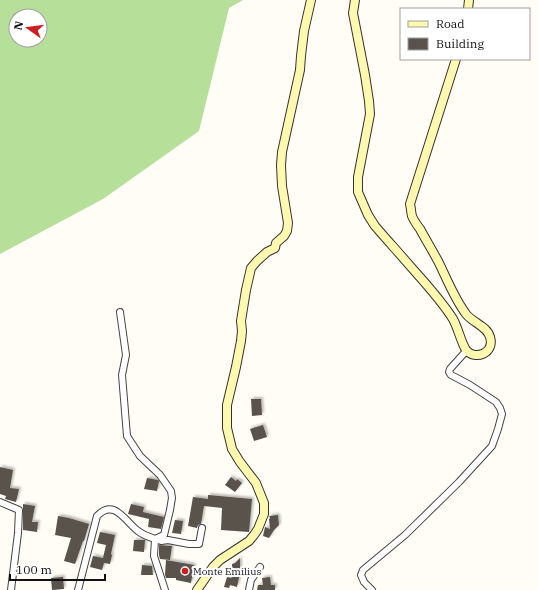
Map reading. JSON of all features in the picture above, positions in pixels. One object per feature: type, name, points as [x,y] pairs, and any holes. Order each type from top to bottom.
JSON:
[{"type":"street","points":[[197,590],[208,572],[220,560],[254,535],[264,514],[264,504],[256,483],[232,449],[227,428],[227,405],[241,341],[241,321],[251,268],[267,252],[275,248],[276,243],[287,231],[288,223],[281,174],[282,159],[300,70],[304,31],[311,0]]},
{"type":"street","points":[[355,0],[353,13],[365,75],[370,114],[358,177],[358,192],[368,215],[375,226],[441,300],[456,324],[467,350],[476,355],[485,353],[490,349],[491,344],[489,333],[471,320],[453,293],[438,261],[413,217],[410,204],[456,60]]},
{"type":"street","points":[[120,312],[126,355],[122,375],[127,436],[140,456],[160,475],[171,491],[172,498],[164,535],[155,540]]},
{"type":"street","points":[[372,590],[364,582],[361,575],[363,570],[404,535],[454,488],[492,446],[502,414],[500,408],[496,402],[470,385],[454,377],[449,372],[467,350]]},
{"type":"street","points":[[0,502],[19,510],[18,533],[11,590]]},
{"type":"street","points":[[78,590],[97,516],[101,512],[113,510],[119,512],[139,532],[155,540],[161,541],[168,540],[189,544],[200,544],[202,528]]},
{"type":"street","points":[[155,540],[154,556],[165,590]]},
{"type":"street","points":[[249,590],[251,580],[260,567]]},
{"type":"green space","points":[[0,0],[243,0],[229,8],[199,131],[103,199],[0,254]]},
{"type":"building","points":[[251,399],[261,399],[262,415],[252,416]]},
{"type":"building","points":[[263,425],[267,437],[254,441],[250,429]]},
{"type":"building","points":[[0,467],[13,470],[10,488],[19,489],[16,502],[5,499],[6,496],[0,494]]},
{"type":"building","points":[[231,477],[242,483],[235,492],[225,485]]},
{"type":"building","points":[[147,478],[159,481],[157,491],[144,489]]},
{"type":"building","points":[[208,495],[252,499],[249,532],[221,530],[222,508],[204,506],[201,524],[198,525],[197,528],[188,526],[193,497],[208,499]]},
{"type":"building","points":[[23,504],[35,506],[32,522],[38,522],[37,532],[23,530]]},
{"type":"building","points":[[131,504],[144,507],[143,512],[164,517],[161,529],[148,527],[149,519],[128,514]]},
{"type":"building","points":[[278,515],[279,525],[269,538],[263,536],[265,527],[270,529],[269,516]]},
{"type":"building","points":[[58,516],[89,524],[75,564],[64,561],[71,538],[55,535]]},
{"type":"building","points":[[175,520],[183,521],[181,534],[172,533]]},
{"type":"building","points":[[100,532],[115,535],[110,564],[104,563],[102,570],[90,567],[93,556],[103,558],[106,545],[97,543]]},
{"type":"building","points":[[134,540],[145,540],[144,552],[133,551]]},
{"type":"building","points":[[159,545],[172,546],[170,560],[160,559]]},
{"type":"building","points":[[240,558],[240,573],[237,587],[230,585],[229,588],[224,587],[227,577],[232,577],[232,564]]},
{"type":"building","points":[[166,560],[194,565],[191,583],[176,580],[176,578],[166,578]]},
{"type":"building","points":[[142,565],[152,566],[153,575],[141,575]]},
{"type":"building","points":[[63,577],[64,589],[52,590],[51,578]]},
{"type":"building","points":[[270,577],[271,585],[275,585],[275,590],[257,590],[258,585],[263,585],[262,578]]},
{"type":"place","name":"Monte Emilius","points":[[185,571]]}]
